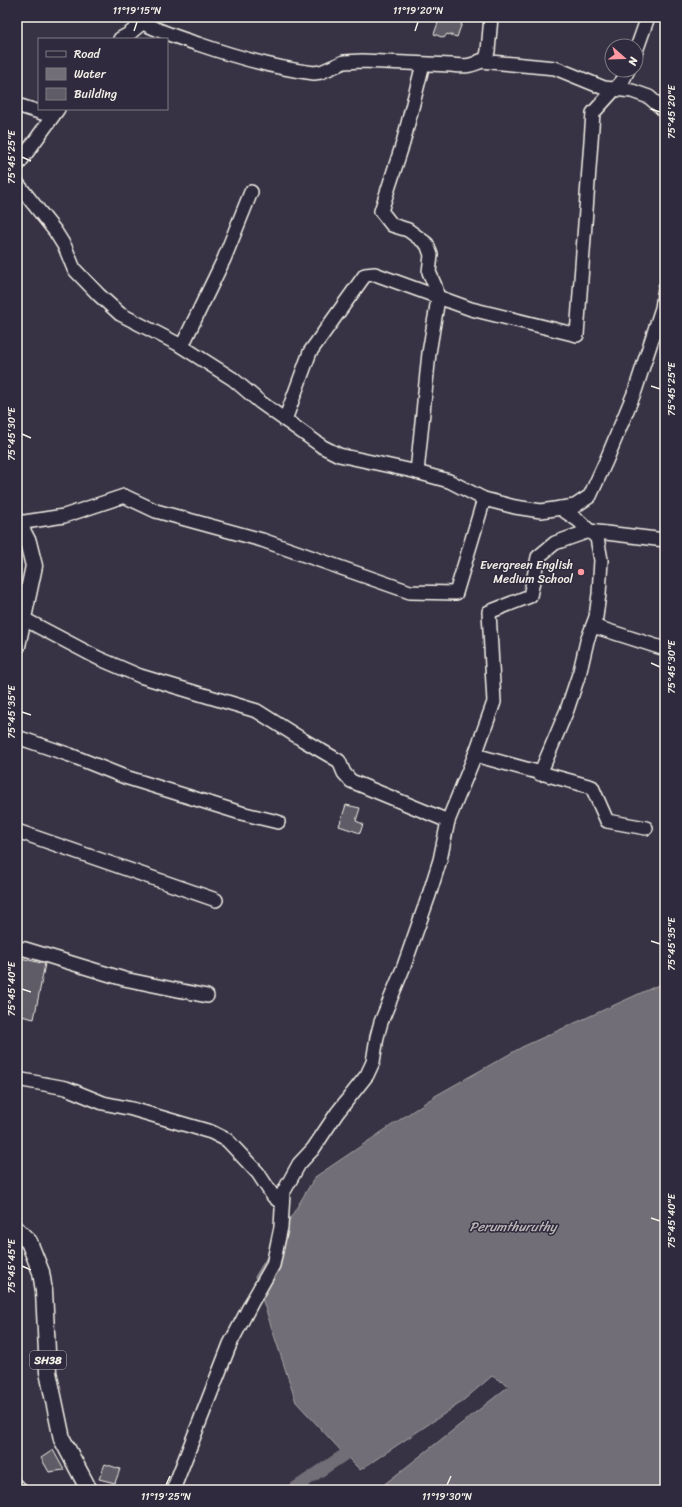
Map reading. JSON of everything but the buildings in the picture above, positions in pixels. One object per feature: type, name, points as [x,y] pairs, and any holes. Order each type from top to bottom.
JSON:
[{"type":"main road","points":[[17,522],[28,542],[34,566],[21,613],[17,646]]},
{"type":"main road","name":"SH38","points":[[17,1230],[29,1242],[41,1272],[44,1291],[48,1372],[62,1439],[89,1490]]},
{"type":"street","points":[[122,38],[146,20],[156,30],[234,56],[296,71],[314,73],[321,72],[344,62],[362,61],[465,67],[486,59],[491,17]]},
{"type":"street","points":[[641,38],[648,17]]},
{"type":"street","points":[[480,62],[510,63],[555,68],[604,88],[632,92],[649,97],[665,111]]},
{"type":"street","points":[[417,472],[429,353],[438,297],[429,272],[431,255],[427,244],[408,230],[392,225],[381,211],[402,143],[422,64]]},
{"type":"street","points":[[285,420],[310,352],[365,275],[375,274],[471,309],[577,335],[593,113],[615,90],[624,78]]},
{"type":"street","points":[[17,105],[38,109]]},
{"type":"street","points":[[17,166],[55,113],[41,110]]},
{"type":"street","points":[[17,183],[55,231],[65,248],[74,269],[120,314],[182,346],[233,379],[285,420],[323,447],[339,455],[417,472],[449,481],[484,499],[515,507],[541,511],[575,506],[590,496],[635,391],[662,308],[665,291]]},
{"type":"street","points":[[182,346],[224,259],[251,192]]},
{"type":"street","points":[[17,522],[64,516],[124,496],[156,511],[262,540],[410,592],[456,593],[484,499]]},
{"type":"street","points":[[540,774],[567,710],[596,617],[599,594],[601,560],[596,538],[579,521],[560,508]]},
{"type":"street","points":[[173,1490],[230,1344],[252,1302],[274,1265],[281,1227],[283,1193],[299,1164],[312,1149],[337,1113],[367,1075],[373,1062],[381,1022],[418,926],[440,860],[448,821],[475,755],[494,702],[489,612],[530,596],[538,557],[555,543],[589,531],[665,540]]},
{"type":"street","points":[[21,613],[98,658],[140,676],[257,711],[302,740],[339,760],[344,773],[351,781],[448,821]]},
{"type":"street","points":[[593,626],[665,649]]},
{"type":"street","points":[[17,737],[70,755],[125,777],[241,813],[278,822]]},
{"type":"street","points":[[475,755],[592,788],[607,821],[646,828]]},
{"type":"street","points":[[17,831],[216,900]]},
{"type":"street","points":[[17,948],[25,949],[124,979],[207,996]]},
{"type":"street","points":[[17,1079],[66,1088],[103,1103],[132,1109],[211,1132],[227,1140],[258,1173],[273,1196],[282,1204]]},
{"type":"water","name":"Perumthuruthy","points":[[665,982],[665,1490],[377,1490],[509,1386],[492,1376],[459,1404],[360,1470],[296,1402],[255,1277],[315,1177],[435,1096],[522,1047]]},
{"type":"waterway","points":[[292,1490],[344,1455]]},
{"type":"place","name":"Evergreen English Medium School","points":[[581,572]]}]
